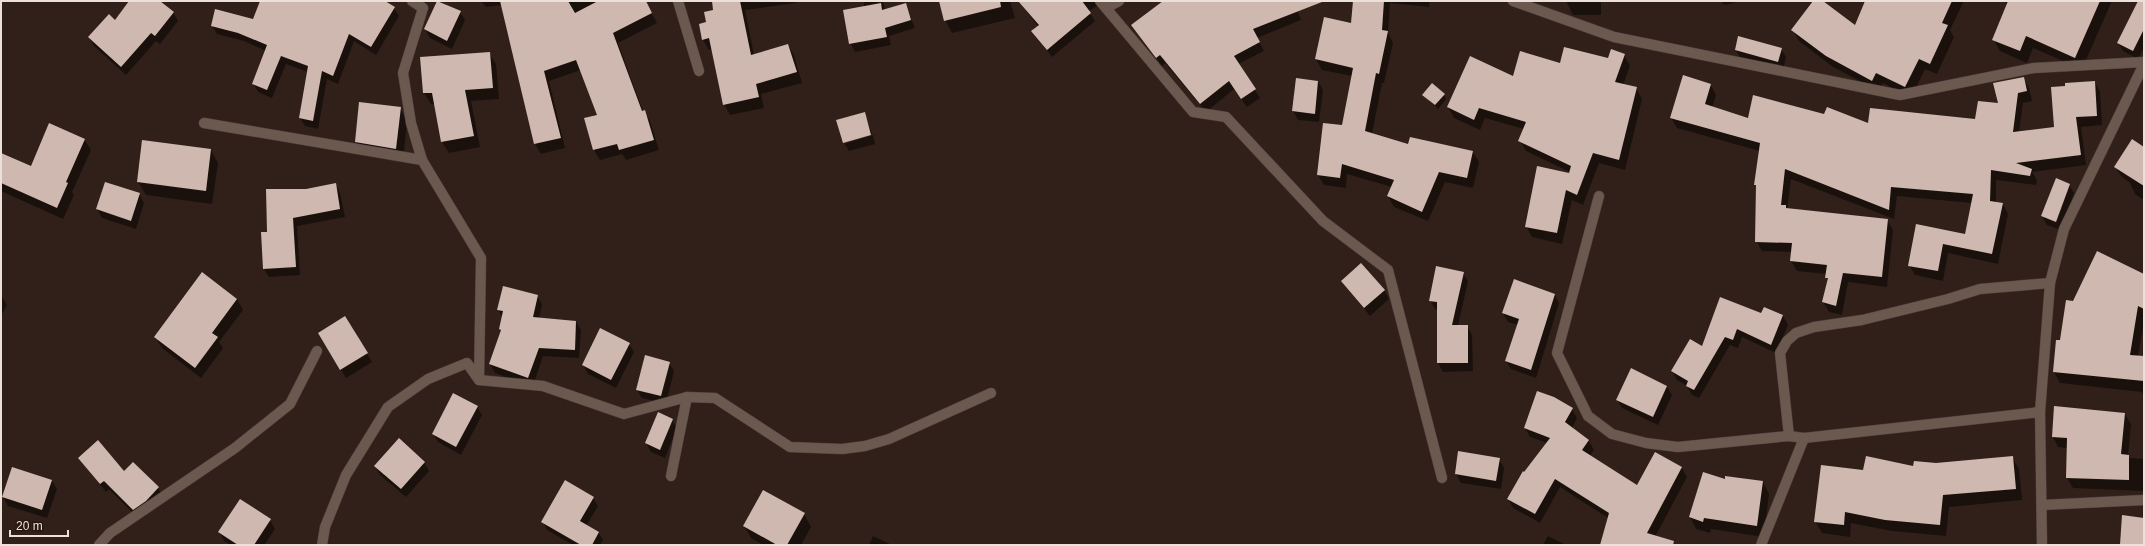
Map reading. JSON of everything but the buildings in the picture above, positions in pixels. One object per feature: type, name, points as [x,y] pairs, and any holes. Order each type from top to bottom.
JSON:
[{"type":"street","points":[[412,1],[425,4],[403,73],[411,123],[422,160],[481,258],[479,380]]},
{"type":"street","points":[[678,1],[699,71]]},
{"type":"street","points":[[1119,1],[1103,4],[1193,112],[1226,117],[1323,221],[1388,270],[1442,478]]},
{"type":"street","points":[[1513,1],[1614,37],[1900,95],[2034,68],[2144,63],[2064,229],[2050,283],[2040,412],[2042,545]]},
{"type":"street","points":[[204,122],[422,160]]},
{"type":"street","points":[[1599,196],[1557,353],[1588,416],[1612,434],[1646,443],[1678,447],[1789,436],[1804,438],[2040,412]]},
{"type":"street","points":[[1789,436],[1780,353],[1787,341],[1796,333],[1814,327],[1862,320],[1948,300],[1980,289],[2050,283]]},
{"type":"street","points":[[99,545],[110,533],[235,448],[290,404],[317,351]]},
{"type":"street","points":[[322,545],[325,528],[346,475],[388,407],[428,379],[467,363],[479,380],[543,386],[624,414],[687,397],[715,398],[790,447],[842,449],[865,446],[889,439],[991,392]]},
{"type":"street","points":[[671,476],[687,397]]},
{"type":"street","points":[[1761,545],[1804,438]]},
{"type":"street","points":[[2042,505],[2144,500]]}]
